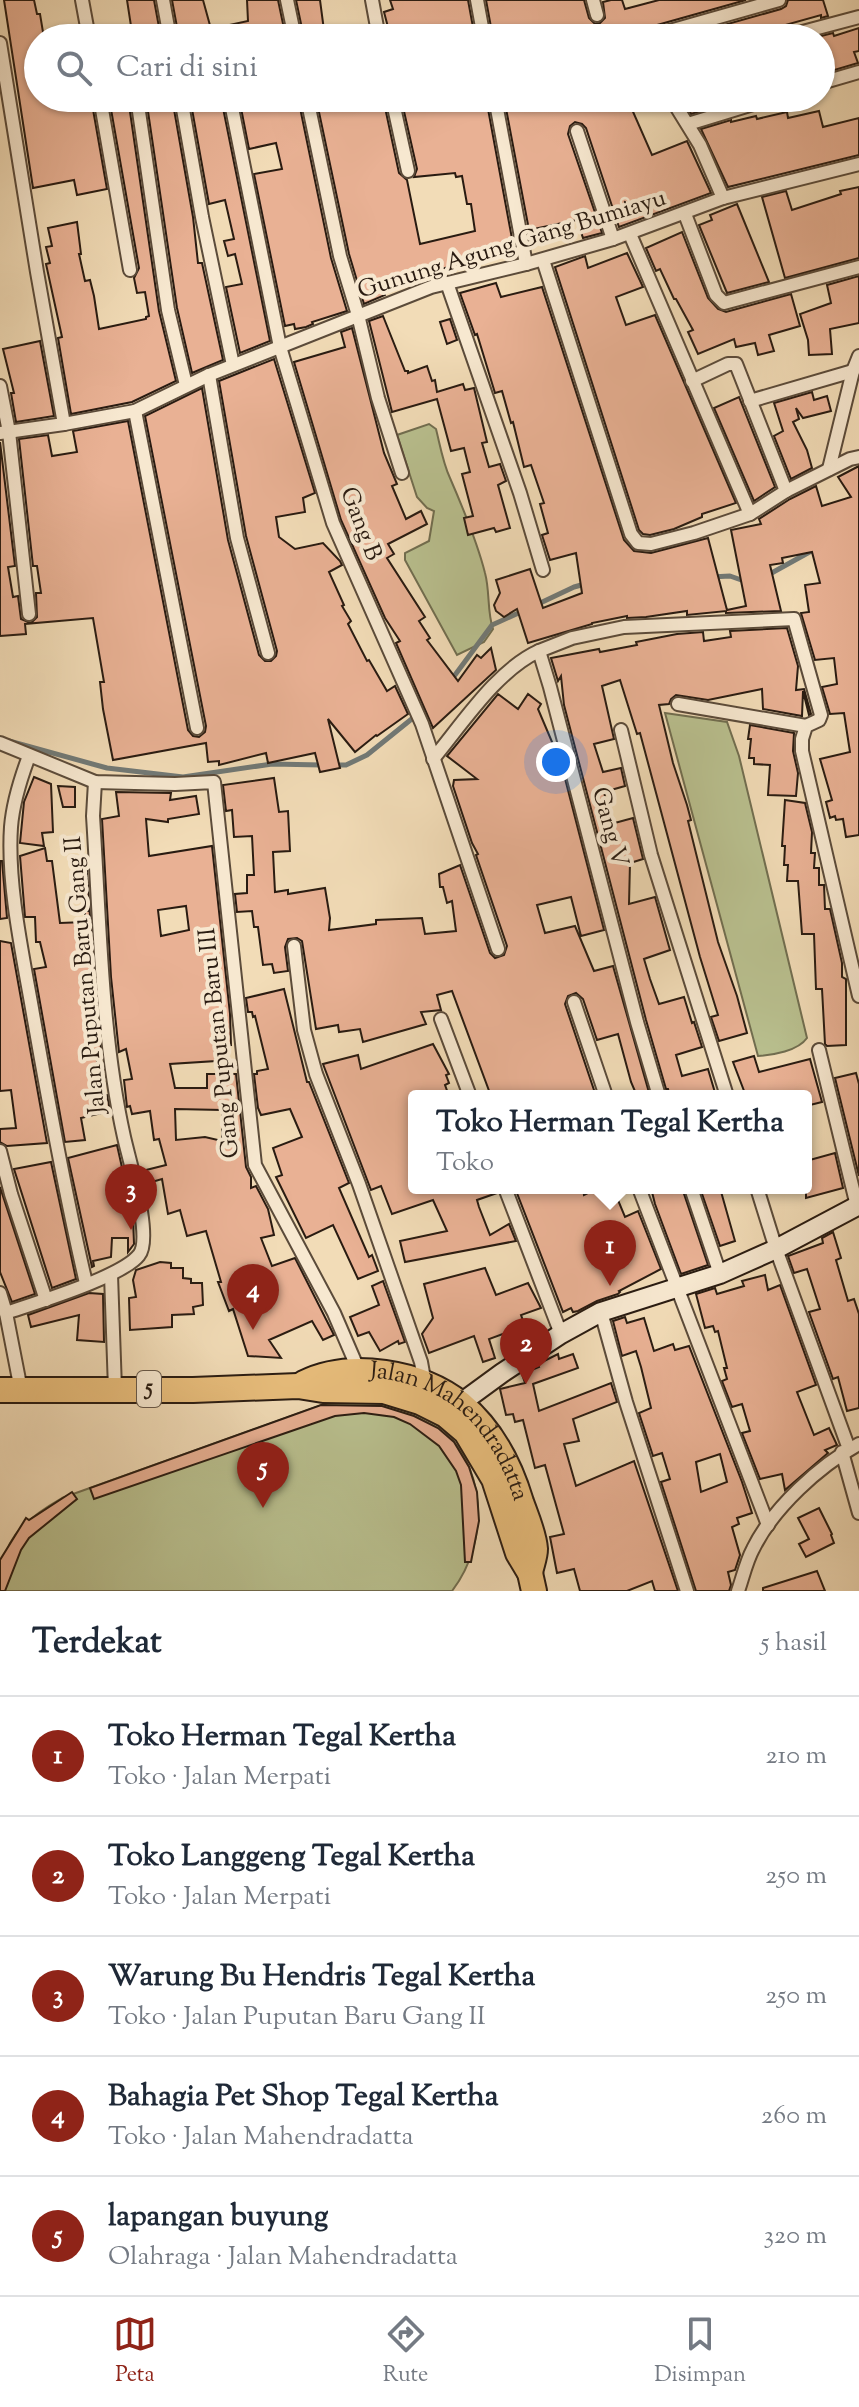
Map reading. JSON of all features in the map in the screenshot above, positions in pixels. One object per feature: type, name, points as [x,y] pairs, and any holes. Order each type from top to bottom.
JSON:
[{"type":"highway","name":"Jalan Mahendradatta","points":[[298,1386],[320,1375],[385,1372],[425,1384],[489,1435],[512,1474],[535,1550],[532,1582]]},
{"type":"highway","name":"Jalan Mahendradatta","points":[[11,1390],[193,1390],[298,1386],[323,1390],[384,1391],[453,1409]]},
{"type":"street","points":[[82,0],[86,24]]},
{"type":"street","points":[[163,0],[167,24]]},
{"type":"street","points":[[287,0],[292,24]]},
{"type":"street","points":[[372,0],[376,24]]},
{"type":"street","points":[[477,0],[481,24]]},
{"type":"street","points":[[593,0],[597,15]]},
{"type":"street","points":[[694,24],[779,0]]},
{"type":"street","points":[[833,24],[859,17]]},
{"type":"street","points":[[0,43],[64,424]]},
{"type":"street","points":[[835,79],[859,72]]},
{"type":"street","points":[[102,112],[130,270]]},
{"type":"street","points":[[139,112],[168,310],[186,385]]},
{"type":"street","points":[[183,112],[233,365]]},
{"type":"street","name":"Gang B","points":[[233,112],[280,347],[333,523],[422,724],[498,949]]},
{"type":"street","points":[[310,112],[335,235],[378,398],[402,473]]},
{"type":"street","points":[[395,112],[408,171]]},
{"type":"street","points":[[498,112],[526,264]]},
{"type":"street","points":[[680,112],[700,145],[723,198]]},
{"type":"street","points":[[688,124],[727,112]]},
{"type":"street","points":[[577,131],[613,239]]},
{"type":"street","name":"Gunung Agung Gang Bumiayu","points":[[4,432],[135,411],[233,365],[447,283],[543,260],[630,234],[723,198],[859,164]]},
{"type":"street","points":[[685,214],[720,300],[724,303],[859,267]]},
{"type":"street","points":[[630,234],[750,514]]},
{"type":"street","points":[[543,260],[634,539],[641,545],[694,533],[750,514],[786,491],[859,457]]},
{"type":"street","points":[[447,283],[520,493],[543,570]]},
{"type":"street","points":[[829,469],[859,356]]},
{"type":"street","points":[[692,381],[734,363],[786,491]]},
{"type":"street","points":[[209,375],[237,538],[268,653]]},
{"type":"street","points":[[750,401],[854,377]]},
{"type":"street","points":[[0,386],[29,614]]},
{"type":"street","points":[[135,411],[197,728]]},
{"type":"street","points":[[433,759],[517,662],[572,638],[624,627],[792,618],[796,622],[821,712],[819,720],[806,726],[678,704]]},
{"type":"street","name":"Gang V","points":[[539,651],[657,1090]]},
{"type":"street","points":[[806,726],[802,751],[859,996]]},
{"type":"street","points":[[621,730],[651,855],[725,1090]]},
{"type":"street","points":[[0,743],[95,782]]},
{"type":"street","points":[[29,756],[16,790],[11,824],[14,892],[64,1190],[86,1283]]},
{"type":"street","name":"Gang Puputan Baru III","points":[[95,782],[214,782],[255,1165],[334,1313],[359,1371]]},
{"type":"street","name":"Jalan Puputan Baru Gang II","points":[[95,782],[93,816],[105,992],[123,1131],[144,1228],[139,1256],[111,1275]]},
{"type":"street","points":[[294,946],[304,1030],[316,1074],[377,1234],[421,1362],[425,1384]]},
{"type":"street","points":[[574,1002],[604,1090]]},
{"type":"street","points":[[441,1019],[468,1090]]},
{"type":"street","points":[[453,1409],[561,1334],[601,1312],[720,1274],[776,1249],[858,1205],[819,1050]]},
{"type":"street","points":[[0,1151],[46,1300]]},
{"type":"street","points":[[507,1194],[561,1334]]},
{"type":"street","points":[[641,1194],[768,1525]]},
{"type":"street","points":[[693,1194],[720,1274]]},
{"type":"street","points":[[759,1194],[776,1249],[850,1448],[859,1513]]},
{"type":"street","points":[[6,1313],[111,1275],[115,1389]]},
{"type":"street","points":[[0,1293],[6,1313],[11,1390]]},
{"type":"street","points":[[601,1312],[626,1402],[687,1591]]},
{"type":"street","points":[[738,1591],[752,1551],[768,1525],[814,1474],[850,1448]]},
{"type":"green space","points":[[429,424],[436,429],[445,466],[478,549],[487,580],[493,629],[484,642],[457,655],[405,560],[405,553],[429,541],[434,511],[417,497],[397,435]]},
{"type":"green space","points":[[665,713],[727,722],[739,756],[807,1038],[791,1049],[758,1056]]},
{"type":"green space","points":[[377,1400],[414,1412],[435,1423],[452,1439],[474,1480],[478,1502],[473,1549],[465,1571],[452,1591],[0,1591],[4,1559],[15,1535],[35,1516],[62,1498],[333,1401]]},
{"type":"building","points":[[4,0],[34,0],[37,14],[40,14],[42,24],[24,24],[24,112],[93,112],[107,189],[77,195],[74,180],[33,188]]},
{"type":"building","points":[[127,0],[154,0],[158,24],[131,24]]},
{"type":"building","points":[[172,0],[203,0],[210,24],[176,24]]},
{"type":"building","points":[[247,0],[278,0],[283,24],[234,24],[248,21]]},
{"type":"building","points":[[296,0],[320,0],[323,24],[301,24]]},
{"type":"building","points":[[390,0],[468,0],[472,24],[387,24],[384,12],[393,9]]},
{"type":"building","points":[[486,0],[584,0],[589,18],[595,24],[490,24]]},
{"type":"building","points":[[611,0],[622,0],[625,9],[659,0],[746,0],[661,24],[595,24],[605,18],[603,2]]},
{"type":"building","points":[[788,0],[823,0],[828,16],[789,24],[728,24],[781,9]]},
{"type":"building","points":[[859,28],[859,51],[854,52],[858,63],[835,70],[835,36]]},
{"type":"building","points":[[111,112],[130,112],[159,311],[176,381],[132,402],[71,414],[58,338],[62,337],[46,264],[50,263],[46,247],[52,246],[48,228],[77,222],[79,254],[85,281],[90,280],[99,329],[149,316],[145,292],[137,293],[134,278],[139,268]]},
{"type":"building","points":[[148,112],[174,112],[198,263],[202,263],[223,360],[192,373],[177,308]]},
{"type":"building","points":[[193,112],[224,112],[270,341],[240,353],[226,287],[242,284],[235,254],[228,256],[224,241],[234,239],[225,200],[209,204]]},
{"type":"building","points":[[242,112],[301,112],[331,258],[347,311],[312,322],[306,327],[295,329],[294,324],[285,326],[254,174],[282,169],[276,143],[249,149]]},
{"type":"building","points":[[319,112],[386,112],[399,173],[407,180],[420,244],[475,231],[462,176],[456,177],[455,173],[414,177],[417,169],[404,112],[489,112],[515,255],[480,259],[383,284],[385,295],[364,304],[349,254]]},
{"type":"building","points":[[507,112],[633,112],[652,155],[687,141],[711,193],[619,227],[586,128],[575,122],[568,134],[602,233],[583,238],[577,220],[529,230]]},
{"type":"building","points":[[787,112],[788,118],[819,112],[823,127],[859,118],[859,155],[728,187],[701,129],[731,120],[756,116],[757,119]]},
{"type":"building","points":[[859,187],[859,258],[785,278],[762,197],[786,191],[792,210]]},
{"type":"building","points":[[737,204],[769,282],[727,293],[699,225],[712,220],[710,215]]},
{"type":"building","points":[[682,232],[708,298],[718,309],[726,312],[791,294],[800,326],[769,335],[774,351],[758,355],[755,343],[736,347],[734,339],[698,354],[688,332],[693,330],[660,269],[656,271],[646,248]]},
{"type":"building","points":[[627,253],[643,287],[616,297],[626,325],[655,315],[736,503],[702,514],[702,517],[674,529],[650,535],[639,530],[555,267],[585,256],[588,268]]},
{"type":"building","points":[[859,276],[859,323],[830,329],[832,354],[809,355],[800,314],[831,303],[827,285]]},
{"type":"building","points":[[496,283],[501,297],[542,287],[624,540],[634,551],[651,553],[708,538],[727,610],[746,606],[731,530],[761,524],[759,519],[816,486],[822,506],[851,497],[838,477],[859,466],[859,835],[846,837],[843,819],[830,818],[826,802],[832,800],[820,759],[850,752],[844,713],[830,714],[822,687],[837,684],[834,658],[815,660],[801,613],[809,612],[805,585],[820,583],[812,552],[782,558],[783,563],[770,565],[781,611],[687,615],[687,611],[646,617],[627,616],[592,623],[528,643],[517,609],[504,617],[496,611],[494,605],[500,593],[496,580],[530,569],[543,608],[582,593],[576,553],[550,560],[542,535],[548,533],[540,504],[544,503],[531,465],[524,467],[502,391],[495,393],[477,334],[460,293]]},
{"type":"building","points":[[383,316],[405,371],[408,373],[427,366],[432,381],[435,380],[437,392],[463,384],[465,390],[474,388],[487,442],[482,443],[489,467],[500,464],[506,481],[498,485],[510,528],[496,532],[494,528],[468,535],[464,518],[473,516],[462,474],[470,472],[464,448],[451,451],[437,399],[392,412],[369,321]]},
{"type":"building","points":[[450,319],[457,340],[447,344],[440,322]]},
{"type":"building","points":[[352,328],[384,453],[397,484],[392,486],[406,519],[421,511],[427,524],[388,544],[394,554],[387,558],[425,617],[419,621],[430,638],[427,640],[458,681],[477,655],[481,658],[491,648],[496,670],[433,728],[396,643],[400,641],[385,618],[341,520],[294,362],[345,347],[341,332]]},
{"type":"building","points":[[40,341],[54,416],[16,422],[11,393],[14,393],[3,349]]},
{"type":"building","points":[[274,359],[315,493],[303,498],[305,512],[276,517],[279,537],[295,549],[323,543],[340,561],[342,565],[329,572],[351,621],[348,624],[387,691],[395,686],[408,714],[355,752],[328,719],[340,768],[320,772],[315,753],[268,763],[266,753],[219,765],[219,761],[208,762],[206,743],[113,760],[103,709],[100,682],[104,682],[93,618],[25,624],[26,634],[0,636],[0,442],[15,566],[8,567],[13,597],[18,596],[21,619],[31,623],[37,617],[36,593],[41,593],[37,566],[33,566],[19,439],[48,435],[52,456],[77,452],[73,431],[128,421],[188,730],[199,737],[206,726],[145,416],[202,388],[228,540],[259,655],[265,661],[271,661],[277,651],[246,536],[219,381]]},
{"type":"building","points":[[812,392],[814,400],[827,396],[831,411],[803,418],[796,408],[799,419],[793,422],[812,468],[791,479],[774,436],[783,431],[774,403]]},
{"type":"building","points":[[739,397],[775,487],[754,501],[714,408]]},
{"type":"building","points":[[787,628],[798,666],[796,690],[804,689],[811,714],[803,691],[802,716],[763,709],[762,689],[708,700],[676,695],[669,704],[659,705],[691,820],[688,821],[718,942],[747,1033],[719,1041],[711,1017],[718,1015],[640,733],[637,734],[620,680],[602,686],[614,739],[594,744],[603,772],[621,768],[625,786],[604,792],[611,824],[633,818],[643,859],[630,863],[629,904],[655,897],[670,950],[644,959],[650,979],[659,1004],[684,997],[702,1047],[676,1055],[682,1076],[708,1069],[714,1090],[668,1090],[646,1020],[564,705],[561,676],[558,681],[551,658],[637,645],[636,642],[677,634],[703,632],[704,641],[731,637],[730,631]]},
{"type":"building","points":[[498,694],[518,709],[528,694],[541,704],[538,709],[561,763],[604,930],[581,936],[571,897],[537,905],[545,933],[575,926],[594,971],[613,966],[648,1090],[634,1090],[618,1034],[597,1040],[583,999],[576,993],[568,996],[565,1004],[594,1090],[489,1090],[452,991],[437,995],[441,1010],[421,1012],[426,1024],[363,1042],[360,1029],[339,1032],[338,1025],[316,1029],[302,941],[288,939],[285,947],[288,971],[274,973],[272,964],[263,965],[258,927],[254,927],[252,911],[237,912],[235,894],[247,893],[247,875],[254,875],[252,836],[234,837],[232,810],[226,811],[223,785],[274,778],[279,812],[288,811],[290,851],[273,852],[275,892],[288,890],[288,894],[325,888],[329,930],[376,924],[376,920],[422,918],[425,934],[456,931],[452,901],[447,903],[443,887],[440,887],[439,874],[460,865],[490,953],[495,958],[504,955],[507,946],[453,786],[454,780],[477,779],[447,756]]},
{"type":"building","points":[[750,725],[794,733],[793,751],[798,773],[796,796],[768,795],[770,765],[754,764],[754,758],[749,758]]},
{"type":"building","points":[[34,777],[51,784],[53,832],[42,833],[44,846],[20,843],[24,802]]},
{"type":"building","points":[[58,786],[75,787],[75,807],[63,807]]},
{"type":"building","points":[[116,792],[171,793],[170,800],[196,796],[199,814],[168,819],[168,822],[146,819],[149,856],[212,846],[231,1045],[214,1046],[216,1061],[170,1064],[175,1088],[207,1088],[207,1074],[236,1074],[246,1167],[251,1177],[251,1188],[256,1186],[268,1209],[274,1235],[261,1238],[272,1266],[295,1258],[334,1335],[323,1340],[312,1321],[269,1340],[281,1358],[248,1356],[233,1309],[229,1311],[218,1282],[221,1282],[206,1231],[187,1236],[180,1210],[168,1214],[162,1179],[145,1184],[142,1171],[166,1165],[159,1139],[154,1140],[150,1111],[132,1114],[130,1106],[127,1107],[124,1080],[132,1079],[126,1049],[119,1052],[111,977],[102,819],[119,816]],"holes":[[[186,906],[189,930],[161,936],[158,910]],[[175,1109],[222,1110],[222,1141],[205,1137],[176,1140]]]},
{"type":"building","points":[[785,800],[805,803],[812,832],[811,853],[815,853],[814,868],[819,868],[819,885],[824,885],[825,909],[830,909],[842,963],[842,977],[846,979],[846,1045],[825,1044],[822,989],[816,989],[814,934],[802,934],[798,881],[787,881],[788,865],[784,865]]},
{"type":"building","points":[[45,848],[47,861],[52,861],[60,923],[85,922],[85,911],[89,911],[79,873],[87,871],[102,1059],[97,1061],[99,1069],[95,1070],[99,1096],[107,1095],[110,1111],[81,1118],[85,1140],[65,1142],[34,969],[46,967],[40,942],[36,942],[35,917],[25,917],[20,856]]},
{"type":"building","points":[[0,861],[7,918],[0,919]]},
{"type":"building","points":[[0,941],[11,943],[47,1143],[7,1146],[0,1142],[0,1129],[16,1128],[11,1090],[0,1091]]},
{"type":"building","points":[[284,989],[307,1082],[349,1183],[339,1188],[378,1271],[358,1279],[333,1225],[306,1238],[276,1177],[282,1175],[273,1148],[302,1137],[290,1109],[261,1115],[258,1108],[254,1074],[268,1069],[255,1016],[248,1012],[246,998]]},
{"type":"building","points":[[433,1044],[449,1074],[446,1075],[449,1083],[445,1085],[447,1090],[408,1090],[408,1194],[494,1194],[477,1200],[490,1235],[509,1224],[516,1241],[405,1262],[400,1241],[447,1231],[433,1200],[392,1214],[381,1186],[371,1190],[323,1064],[358,1055],[361,1069]]},
{"type":"building","points":[[754,1056],[759,1072],[810,1059],[822,1102],[812,1104],[812,1090],[744,1090],[733,1062]]},
{"type":"building","points":[[856,1073],[859,1084],[859,1176],[835,1078]]},
{"type":"building","points":[[117,1145],[133,1217],[134,1244],[128,1252],[128,1238],[112,1238],[111,1257],[93,1261],[92,1267],[68,1158]]},
{"type":"building","points":[[835,1153],[843,1188],[806,1198],[806,1194],[812,1194],[812,1159]]},
{"type":"building","points":[[51,1162],[76,1279],[52,1288],[14,1169]]},
{"type":"building","points":[[0,1187],[35,1294],[12,1302],[0,1272]]},
{"type":"building","points":[[517,1194],[615,1194],[625,1217],[638,1211],[661,1269],[618,1294],[578,1311],[573,1312],[571,1308],[563,1312]]},
{"type":"building","points":[[652,1194],[684,1194],[708,1265],[681,1274]]},
{"type":"building","points":[[702,1194],[722,1194],[735,1241],[720,1246]]},
{"type":"building","points":[[833,1232],[841,1258],[836,1260],[848,1301],[854,1299],[859,1314],[859,1408],[847,1411],[838,1377],[833,1379],[809,1312],[820,1309],[807,1269],[794,1273],[788,1256],[823,1243],[822,1238]]},
{"type":"building","points":[[160,1262],[171,1263],[171,1268],[183,1268],[183,1278],[191,1279],[191,1283],[202,1283],[203,1305],[193,1307],[194,1314],[172,1315],[172,1327],[130,1330],[129,1298],[136,1297],[133,1280],[136,1270]]},
{"type":"building","points":[[485,1268],[496,1295],[528,1283],[541,1308],[521,1315],[525,1326],[489,1339],[495,1358],[483,1362],[474,1336],[429,1353],[422,1334],[433,1318],[424,1284]]},
{"type":"building","points":[[765,1275],[768,1290],[780,1285],[816,1385],[797,1392],[814,1435],[829,1428],[837,1445],[825,1450],[828,1453],[785,1490],[782,1474],[760,1479],[742,1433],[750,1431],[742,1404],[732,1407],[722,1381],[727,1379],[724,1368],[727,1368],[718,1331],[715,1332],[713,1326],[705,1328],[696,1294],[715,1288],[717,1294],[744,1286],[742,1281]]},
{"type":"building","points":[[383,1281],[405,1342],[399,1344],[398,1341],[380,1351],[369,1332],[358,1336],[350,1317],[379,1305],[372,1286]]},
{"type":"building","points":[[89,1293],[103,1294],[104,1342],[77,1340],[79,1315],[31,1327],[28,1315]]},
{"type":"building","points":[[625,1317],[627,1323],[644,1318],[654,1351],[673,1344],[675,1350],[689,1346],[752,1513],[737,1518],[739,1524],[732,1527],[740,1555],[735,1570],[728,1572],[729,1591],[696,1591],[661,1482],[670,1479],[662,1453],[653,1456],[639,1413],[651,1408],[641,1367],[636,1351],[622,1356],[613,1321]],"holes":[[[720,1454],[727,1482],[701,1492],[696,1462]]]},
{"type":"building","points":[[558,1354],[559,1359],[573,1354],[578,1368],[533,1384],[539,1411],[611,1383],[617,1402],[573,1419],[579,1441],[564,1444],[576,1486],[634,1461],[678,1591],[655,1591],[652,1581],[627,1591],[580,1591],[574,1569],[557,1573],[550,1537],[564,1534],[545,1465],[535,1468],[523,1420],[515,1422],[513,1414],[506,1415],[500,1389],[525,1383],[522,1374]]},
{"type":"building","points":[[321,1405],[382,1406],[438,1428],[454,1442],[469,1467],[477,1492],[479,1521],[471,1562],[465,1562],[461,1485],[456,1471],[439,1446],[410,1424],[394,1417],[364,1413],[335,1416],[94,1499],[90,1488]]},
{"type":"building","points":[[72,1492],[77,1499],[29,1538],[5,1591],[0,1591],[0,1560],[26,1518],[29,1520]]},
{"type":"building","points":[[819,1508],[834,1543],[806,1557],[799,1544],[809,1539],[798,1518]]},
{"type":"building","points":[[817,1571],[825,1591],[763,1591],[763,1588]]},
{"type":"waterway","points":[[768,575],[815,549]]},
{"type":"waterway","points":[[711,577],[730,576],[747,582]]},
{"type":"waterway","points":[[536,605],[585,584]]},
{"type":"waterway","points":[[452,679],[492,625],[523,611]]},
{"type":"waterway","points":[[336,765],[346,765],[367,755],[429,705]]},
{"type":"waterway","points":[[9,741],[107,768],[183,777],[272,764],[322,765]]},
{"type":"place","name":"Warung Bu Hendris Tegal Kertha","points":[[131,1230]]},
{"type":"place","name":"Toko Herman Tegal Kertha","points":[[610,1286]]},
{"type":"place","name":"Bahagia Pet Shop Tegal Kertha","points":[[253,1330]]},
{"type":"place","name":"Toko Langgeng Tegal Kertha","points":[[526,1384]]},
{"type":"place","name":"lapangan buyung","points":[[263,1508]]}]
